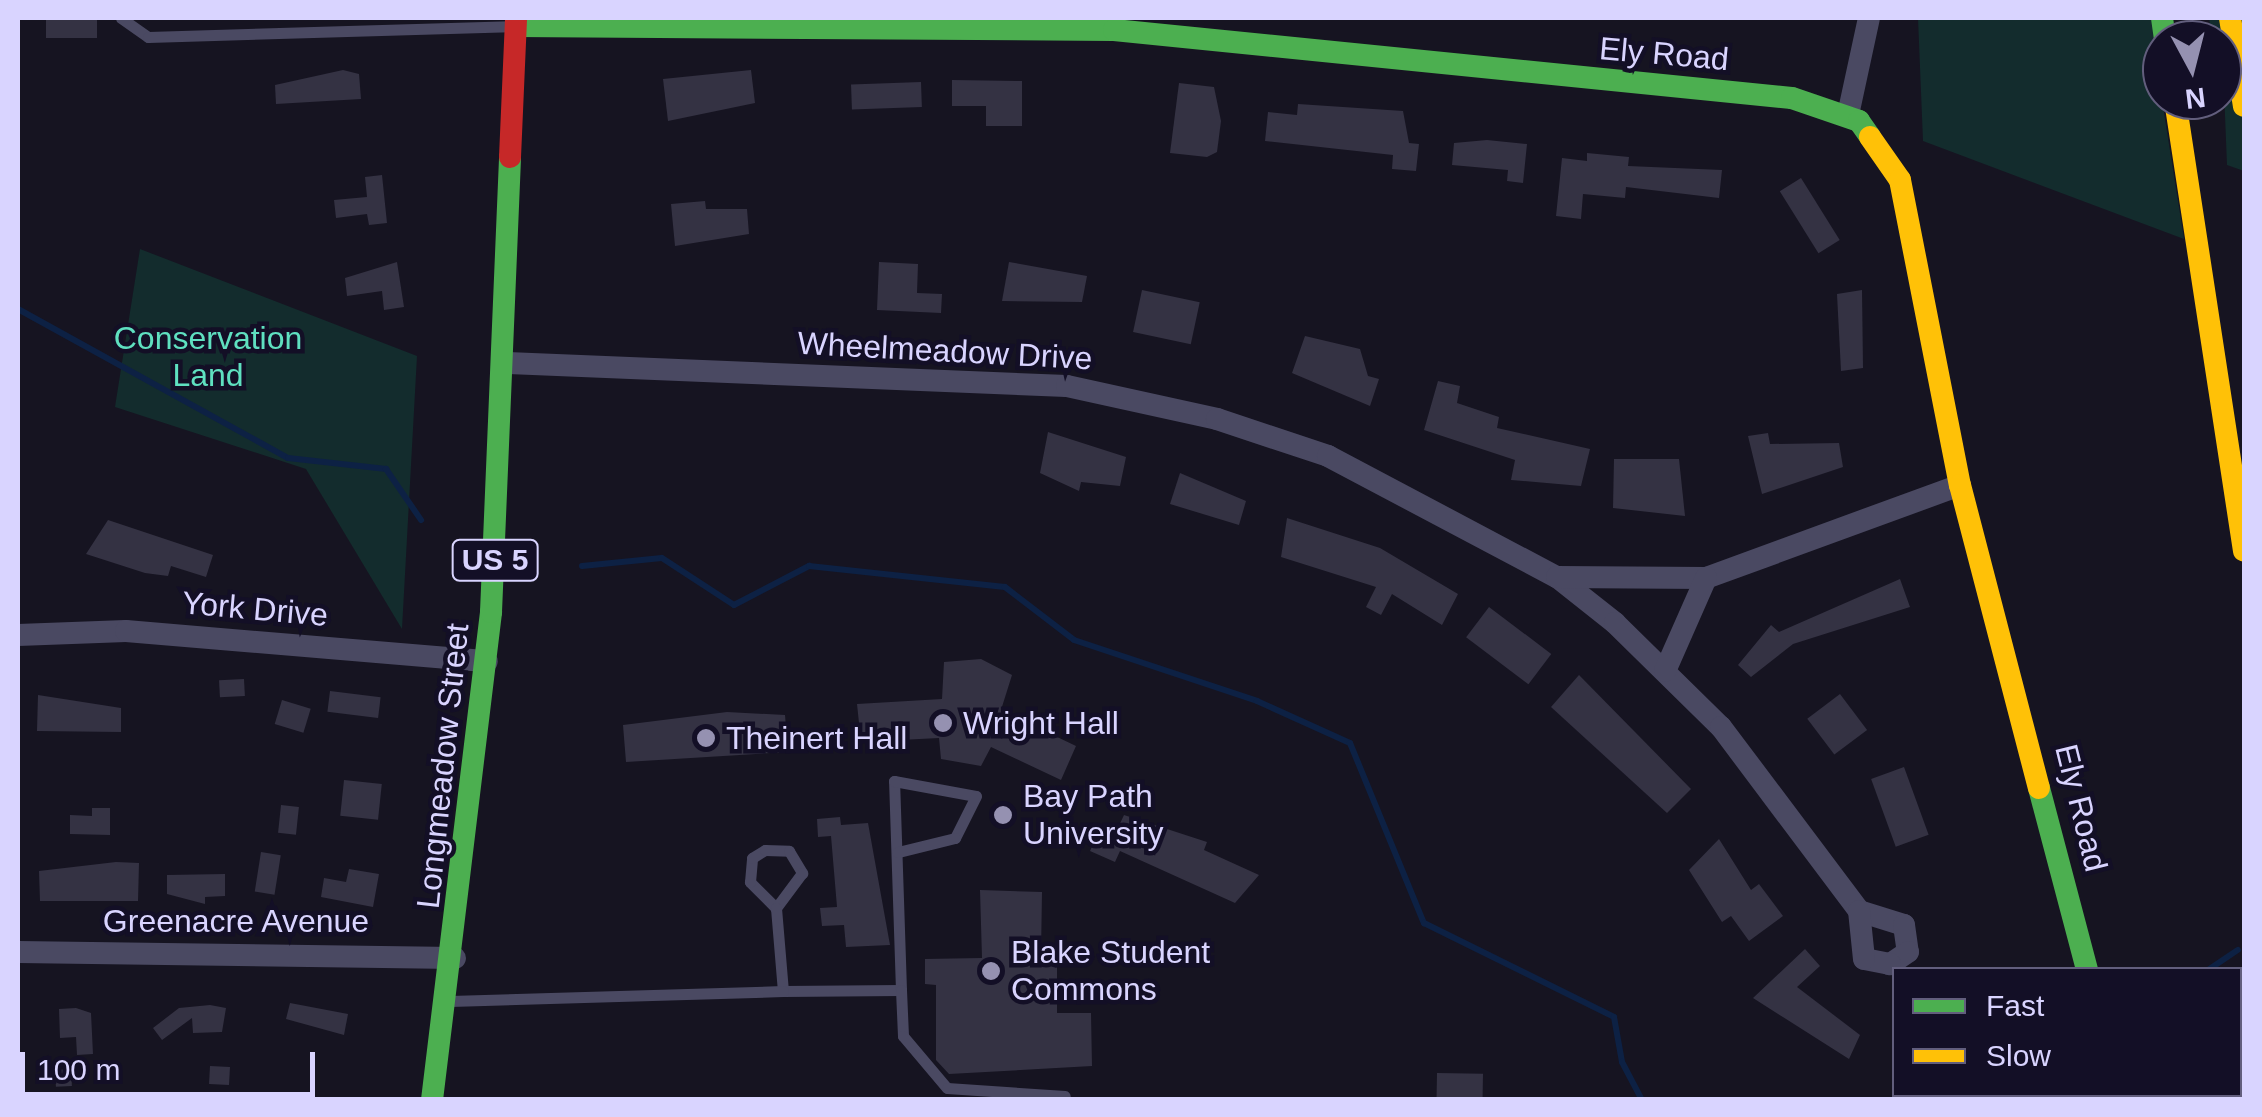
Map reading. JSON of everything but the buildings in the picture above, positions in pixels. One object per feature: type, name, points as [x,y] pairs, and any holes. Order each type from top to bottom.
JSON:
[{"type":"main road","points":[[2230,18],[2244,106]]},
{"type":"main road","name":"Ely Road","points":[[516,22],[1199,27],[1792,98],[1848,115],[1875,134],[1900,180],[1960,485],[2086,967]]},
{"type":"main road","name":"Longmeadow Street","points":[[432,1100],[450,1001],[487,660],[507,363],[516,22]]},
{"type":"main road","points":[[2179,120],[2244,552]]},
{"type":"street","points":[[1848,115],[1869,18]]},
{"type":"street","name":"Wheelmeadow Drive","points":[[507,363],[956,378],[1129,396],[1328,456],[1557,578],[1664,671],[1752,764],[1858,911]]},
{"type":"street","points":[[1557,578],[1706,578],[1960,485]]},
{"type":"street","points":[[1664,671],[1706,578]]},
{"type":"street","name":"York Drive","points":[[18,635],[126,632],[487,660]]},
{"type":"street","name":"Greenacre Avenue","points":[[18,952],[455,958]]},
{"type":"lane","points":[[122,18],[148,37],[516,22]]},
{"type":"lane","points":[[898,852],[955,838],[976,796],[894,781],[903,1036],[949,1094],[1065,1096]]},
{"type":"lane","points":[[776,908],[802,874],[788,851],[765,850],[752,858],[750,882],[776,908],[783,991]]},
{"type":"lane","points":[[450,1001],[902,990]]},
{"type":"green space","points":[[1918,18],[2170,18],[2142,20],[2142,120],[2165,120],[2184,239],[1923,141]]},
{"type":"green space","points":[[2244,18],[2244,171],[2227,165],[2225,120],[2242,120],[2242,20],[2209,20]]},
{"type":"green space","name":"Conservation Land","points":[[140,249],[417,356],[402,629],[306,469],[115,407]]},
{"type":"waterway","points":[[18,309],[288,458],[386,469],[421,520]]},
{"type":"waterway","points":[[582,566],[662,558],[734,605],[809,566],[1005,587],[1074,640],[1257,701],[1350,743],[1424,923],[1614,1017],[1622,1062],[1642,1100]]},
{"type":"waterway","points":[[2212,967],[2238,950]]},
{"type":"traffic: fast","points":[[516,26],[1114,30],[1792,98],[1859,121],[1870,137]]},
{"type":"traffic: fast","points":[[432,1100],[491,612],[510,157]]},
{"type":"traffic: fast","points":[[2039,788],[2086,967]]},
{"type":"traffic: slow","points":[[2230,18],[2244,106]]},
{"type":"traffic: slow","points":[[2178,120],[2244,551]]},
{"type":"traffic: slow","points":[[1870,137],[1900,180],[1960,485],[2039,788]]},
{"type":"traffic: jam","points":[[510,157],[516,18]]},
{"type":"place","name":"Wright Hall","points":[[943,723]]},
{"type":"place","name":"Theinert Hall","points":[[706,738]]},
{"type":"place","name":"Bay Path University","points":[[1003,815]]},
{"type":"place","name":"Blake Student Commons","points":[[991,971]]}]
